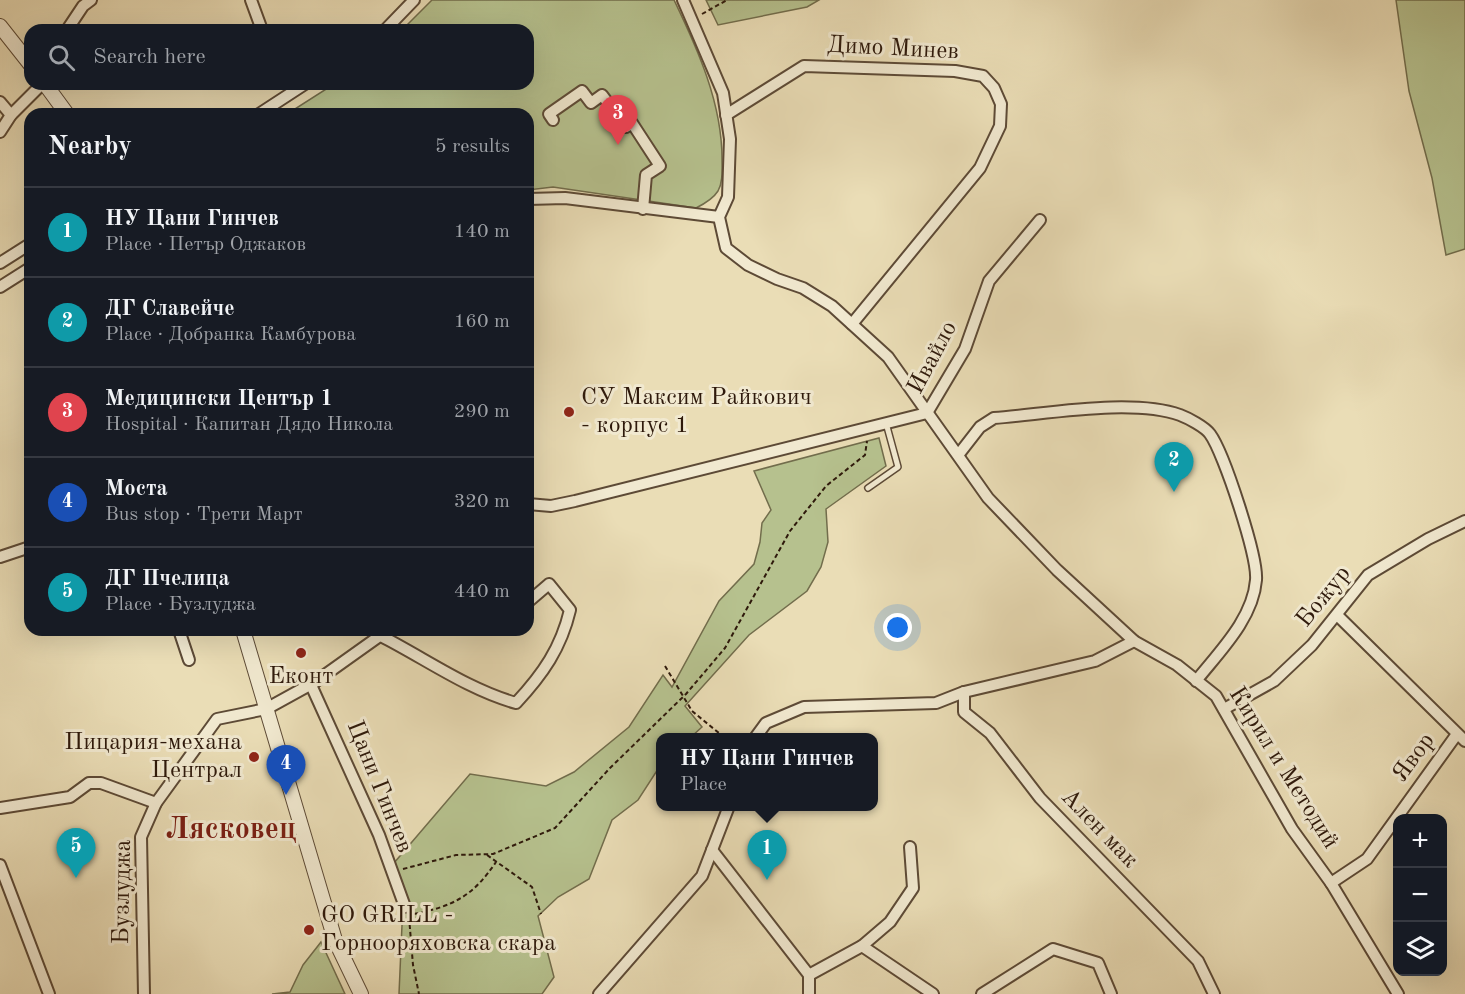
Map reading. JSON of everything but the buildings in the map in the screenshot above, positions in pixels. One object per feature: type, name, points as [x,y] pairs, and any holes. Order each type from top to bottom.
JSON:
[{"type":"street","points":[[71,24],[83,6],[92,0]]},
{"type":"street","points":[[251,0],[260,24]]},
{"type":"street","points":[[391,24],[414,0]]},
{"type":"street","points":[[534,199],[565,198],[719,217],[728,197],[730,139],[723,93],[683,0]]},
{"type":"street","points":[[0,26],[24,56]]},
{"type":"street","name":"Димо Минев","points":[[726,115],[804,66],[955,71],[983,76],[994,88],[1001,104],[1000,126],[980,168],[852,324]]},
{"type":"street","points":[[0,132],[11,115],[38,90]]},
{"type":"street","points":[[49,90],[62,108]]},
{"type":"street","points":[[266,108],[287,90]]},
{"type":"street","points":[[553,120],[549,114],[582,91],[591,103],[602,95],[626,127],[632,123],[660,166],[646,175],[643,208]]},
{"type":"street","points":[[0,102],[11,115]]},
{"type":"street","name":"Кирил и Методий","points":[[719,217],[726,248],[748,265],[803,288],[832,306],[888,357],[988,498],[1056,570],[1134,641],[1177,665],[1216,696],[1292,829],[1331,883],[1398,994]]},
{"type":"street","name":"Ивайло","points":[[534,505],[551,506],[575,501],[927,413],[965,349],[989,281],[1040,220]]},
{"type":"street","points":[[0,263],[24,248]]},
{"type":"street","points":[[0,287],[24,271]]},
{"type":"street","points":[[959,454],[980,427],[994,418],[1117,408],[1155,409],[1182,415],[1209,432],[1225,465],[1249,537],[1256,580],[1244,618],[1196,681]]},
{"type":"street","name":"Божур","points":[[1224,709],[1274,681],[1312,645],[1368,575],[1428,539],[1465,521]]},
{"type":"street","points":[[0,557],[24,550]]},
{"type":"street","points":[[389,636],[448,674],[516,704],[564,637],[570,610],[549,584],[534,597]]},
{"type":"street","points":[[1337,615],[1461,737]]},
{"type":"street","points":[[181,636],[189,660]]},
{"type":"street","points":[[245,636],[336,940],[361,994]]},
{"type":"street","points":[[266,709],[311,685],[380,636]]},
{"type":"street","points":[[759,733],[766,723],[804,707],[936,703],[964,692],[1095,661],[1134,641]]},
{"type":"street","name":"Цани Гинчев","points":[[311,685],[379,835],[405,907]]},
{"type":"street","name":"Ален мак","points":[[964,692],[964,712],[990,733],[1040,798],[1198,961],[1214,994]]},
{"type":"street","name":"Бузлуджа","points":[[144,994],[141,837],[156,802],[217,719],[266,709]]},
{"type":"street","name":"Явор","points":[[1331,883],[1367,860],[1461,737]]},
{"type":"street","points":[[0,808],[70,797],[89,783],[101,783],[156,802]]},
{"type":"street","points":[[599,994],[702,876],[727,811]]},
{"type":"street","points":[[809,975],[862,946],[890,922],[913,888],[910,847]]},
{"type":"street","points":[[712,850],[809,975],[809,994]]},
{"type":"street","points":[[0,866],[50,994]]},
{"type":"street","points":[[862,946],[933,994]]},
{"type":"street","points":[[982,994],[1053,949],[1098,963],[1112,994]]},
{"type":"lane","points":[[868,488],[898,467],[886,423]]},
{"type":"path","points":[[692,20],[727,0]]},
{"type":"path","points":[[390,869],[408,870],[456,855],[487,855],[555,828],[610,768],[682,697],[725,648],[790,531],[826,486],[866,455],[868,429]]},
{"type":"path","points":[[664,666],[682,697],[703,722],[718,733]]},
{"type":"path","points":[[487,855],[532,887],[541,914]]},
{"type":"path","points":[[419,994],[413,965],[409,915],[442,908],[459,900],[473,891],[496,862]]},
{"type":"green space","points":[[432,0],[674,0],[700,58],[718,118],[722,167],[718,191],[711,199],[696,208],[553,187],[534,189],[534,108],[296,108],[325,90],[534,90],[534,24],[408,24]]},
{"type":"green space","points":[[706,0],[819,0],[807,7],[718,25]]},
{"type":"green space","points":[[1396,0],[1465,0],[1465,249],[1446,255],[1432,178],[1409,91]]},
{"type":"green space","points":[[879,438],[886,466],[826,509],[828,542],[821,567],[807,591],[749,635],[685,706],[702,727],[695,733],[656,733],[656,772],[638,800],[612,820],[589,879],[558,897],[538,916],[554,977],[542,994],[399,994],[402,925],[406,904],[394,863],[470,774],[546,786],[574,772],[629,727],[663,675],[672,687],[719,601],[754,564],[762,523],[771,510],[754,471]]},
{"type":"green space","points":[[321,942],[345,994],[272,994],[290,992],[303,965]]},
{"type":"place","name":"Медицински Център 1","points":[[618,145]]},
{"type":"place","name":"СУ Максим Райкович - корпус 1","points":[[569,412]]},
{"type":"place","name":"ДГ Славейче","points":[[1174,492]]},
{"type":"place","name":"Еконт","points":[[301,653]]},
{"type":"place","name":"Пицария-механа Централ","points":[[254,757]]},
{"type":"place","name":"Моста","points":[[286,795]]},
{"type":"place","name":"ДГ Пчелица","points":[[76,878]]},
{"type":"place","name":"НУ Цани Гинчев","points":[[767,880]]},
{"type":"place","name":"GO GRILL - Горнооряховска скара","points":[[309,930]]},
{"type":"district","name":"Лясковец","points":[[231,830]]}]
